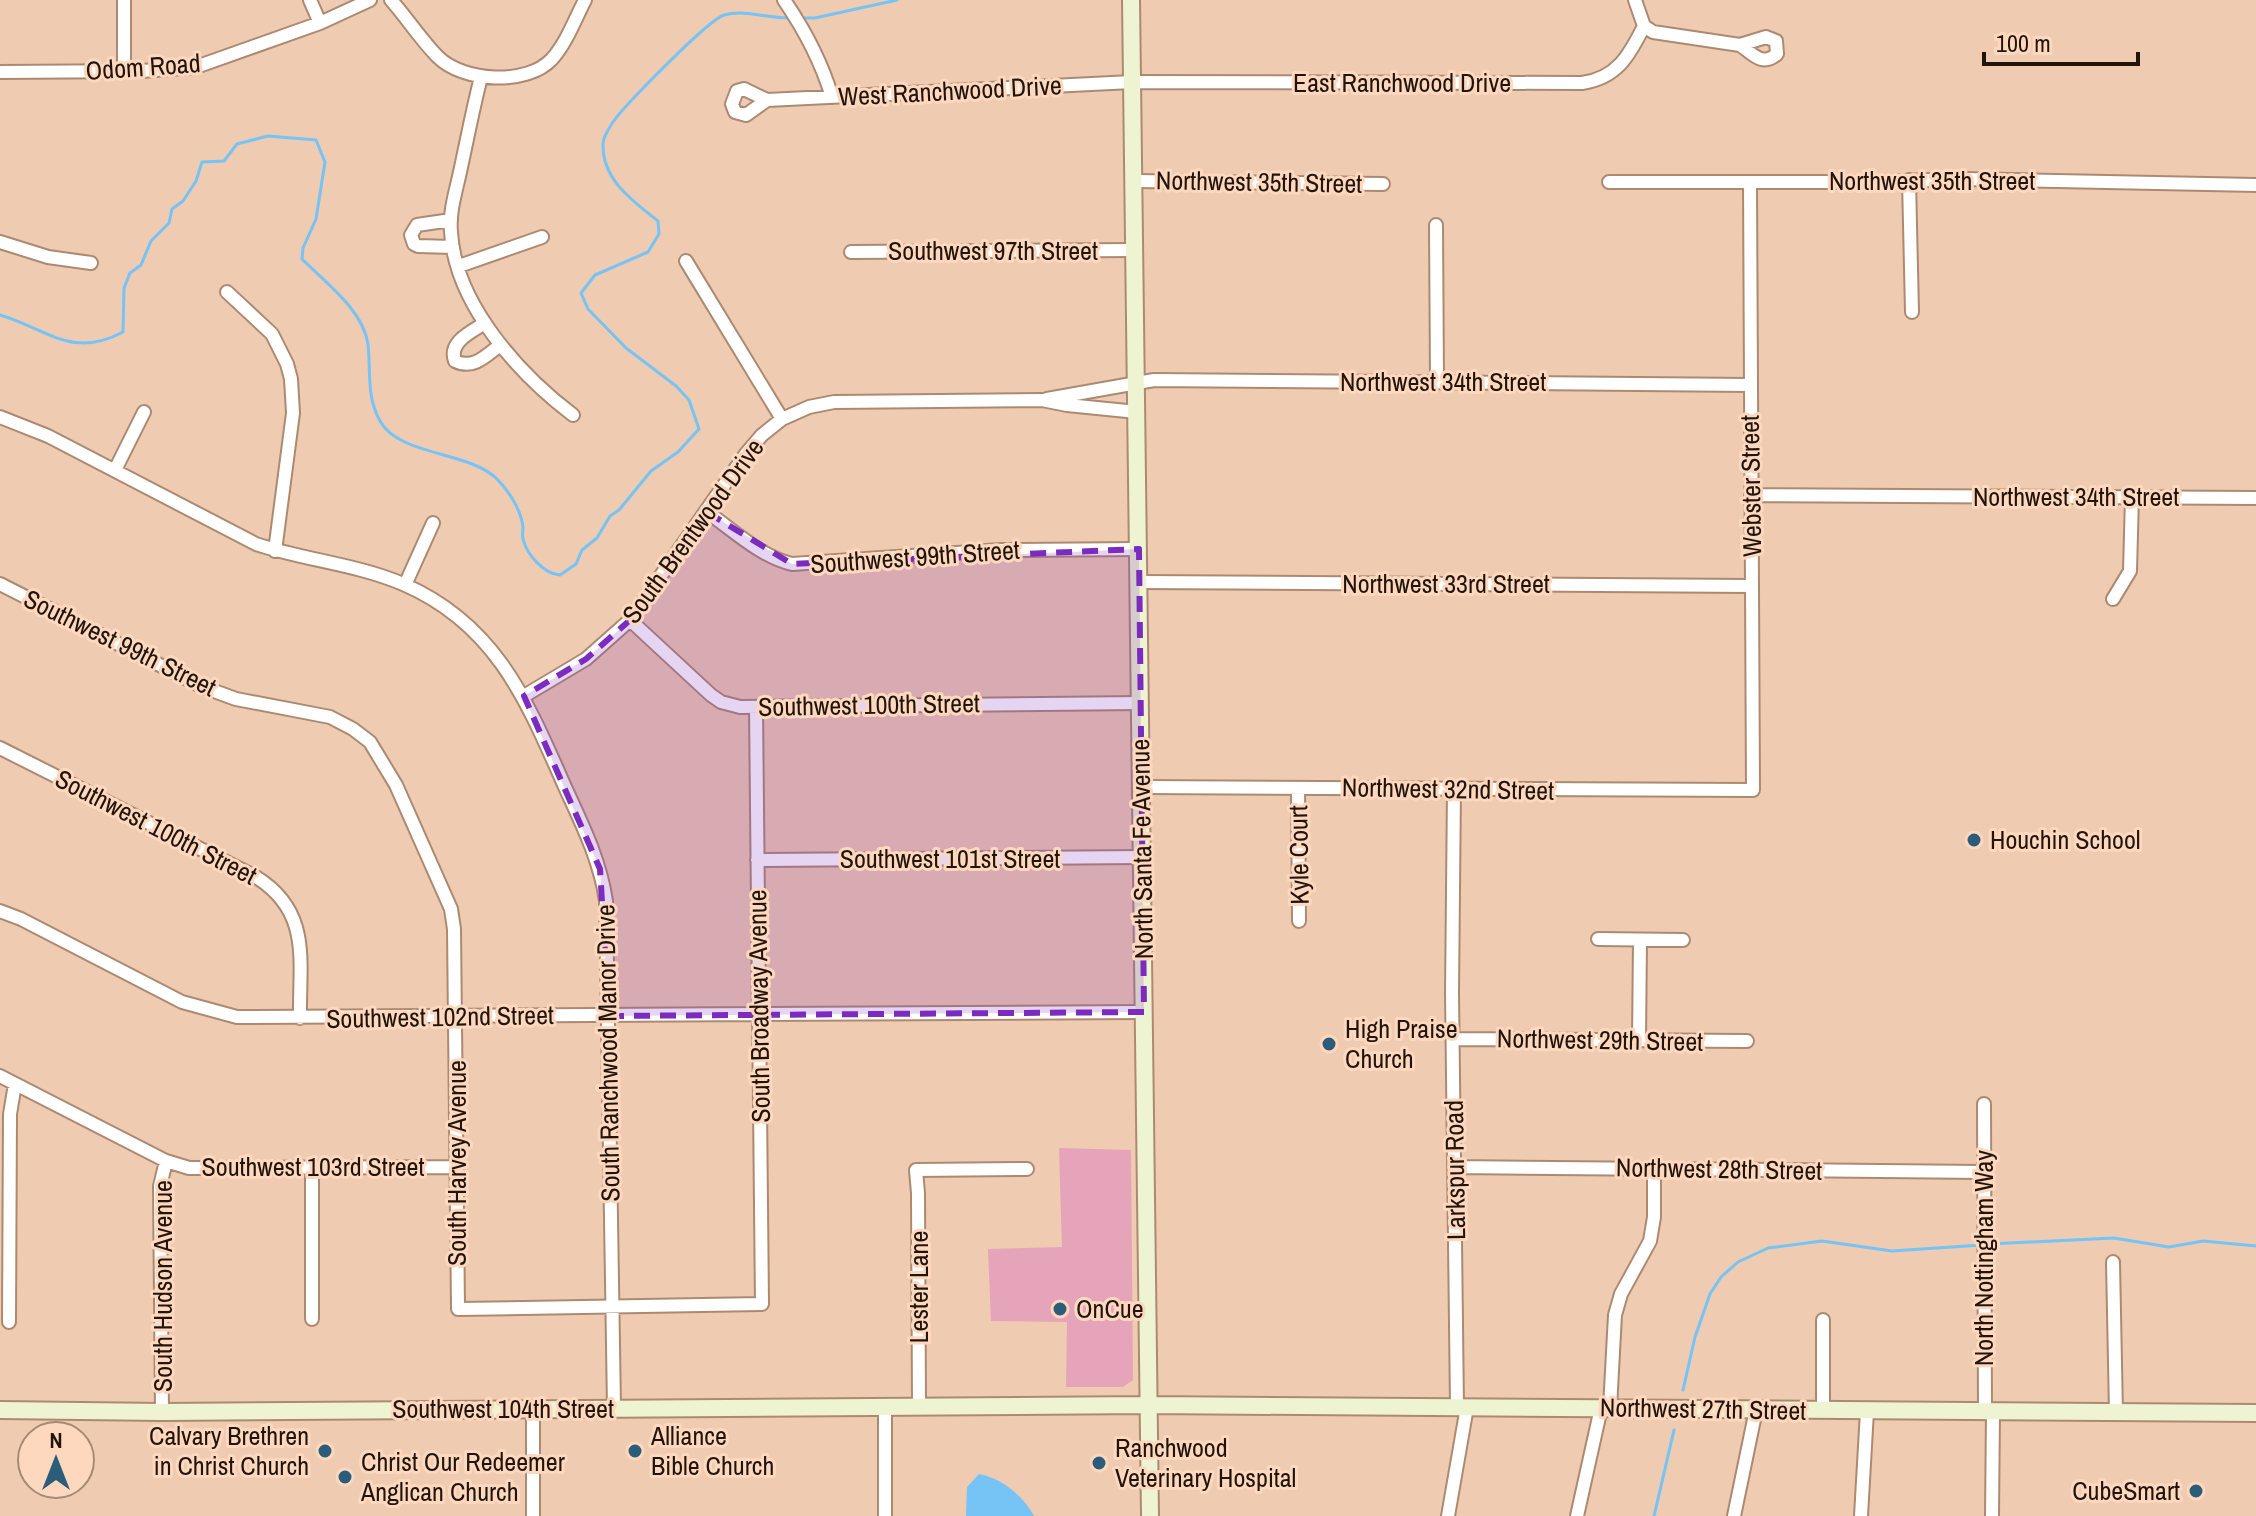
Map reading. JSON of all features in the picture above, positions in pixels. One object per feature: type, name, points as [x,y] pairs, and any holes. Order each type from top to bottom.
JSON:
[{"type":"main road","name":"North Santa Fe Avenue","points":[[1131,0],[1150,1516]]},
{"type":"main road","name":"Southwest 104th Street","points":[[0,1410],[162,1412],[1149,1405]]},
{"type":"main road","name":"Northwest 27th Street","points":[[1149,1405],[2256,1413]]},
{"type":"street","points":[[124,0],[124,71]]},
{"type":"street","points":[[310,0],[320,23]]},
{"type":"street","name":"Odom Road","points":[[0,72],[172,70],[205,65],[320,23],[370,0]]},
{"type":"street","points":[[391,0],[439,59],[458,71],[481,77],[505,77],[544,66],[564,42],[585,0]]},
{"type":"street","points":[[784,0],[802,29],[832,97]]},
{"type":"street","points":[[1635,0],[1644,26],[1653,32],[1740,45]]},
{"type":"street","name":"East Ranchwood Drive","points":[[1132,82],[1582,83],[1615,71],[1629,55],[1644,26]]},
{"type":"street","points":[[481,77],[451,220],[453,247],[485,323],[500,345],[540,389],[573,415]]},
{"type":"street","name":"West Ranchwood Drive","points":[[767,100],[1132,82]]},
{"type":"street","points":[[1909,180],[1912,312]]},
{"type":"street","name":"Northwest 35th Street","points":[[1609,182],[1909,180],[2256,185]]},
{"type":"street","name":"Northwest 35th Street","points":[[1134,181],[1383,184]]},
{"type":"street","name":"Webster Street","points":[[1750,183],[1753,790]]},
{"type":"street","points":[[451,220],[417,225],[411,235],[418,246],[453,247]]},
{"type":"street","points":[[1436,225],[1437,382]]},
{"type":"street","points":[[459,266],[542,237]]},
{"type":"street","points":[[0,242],[48,257],[91,263]]},
{"type":"street","name":"Southwest 97th Street","points":[[851,252],[1135,250]]},
{"type":"street","points":[[686,261],[782,419],[809,407],[834,402],[1042,400],[1137,412]]},
{"type":"street","points":[[227,292],[272,334],[291,379],[293,413],[275,551]]},
{"type":"street","points":[[485,323],[455,346],[452,354],[455,361],[463,365],[473,364],[500,345]]},
{"type":"street","name":"Northwest 34th Street","points":[[1042,400],[1154,380],[1750,385]]},
{"type":"street","points":[[115,470],[144,412]]},
{"type":"street","name":"South Ranchwood Manor Drive","points":[[0,417],[48,436],[222,528],[275,551],[366,572],[405,585],[442,607],[474,632],[500,660],[524,696],[543,733],[600,869],[608,920],[614,1408]]},
{"type":"street","name":"South Brentwood Drive","points":[[524,696],[586,659],[630,620],[754,444],[782,419]]},
{"type":"street","name":"Northwest 34th Street","points":[[1751,495],[2256,498]]},
{"type":"street","points":[[2113,599],[2130,571],[2132,497]]},
{"type":"street","name":"Southwest 99th Street","points":[[707,512],[759,549],[792,564],[1001,550],[1139,549]]},
{"type":"street","points":[[405,585],[433,523]]},
{"type":"street","name":"Northwest 33rd Street","points":[[1139,582],[1752,586]]},
{"type":"street","name":"Southwest 99th Street","points":[[0,584],[203,687],[236,699],[330,717],[370,742],[396,785],[451,909],[456,1016]]},
{"type":"street","name":"Southwest 100th Street","points":[[630,620],[711,695],[730,705],[1141,703]]},
{"type":"street","name":"South Broadway Avenue","points":[[612,1306],[762,1304],[756,707]]},
{"type":"street","name":"Southwest 100th Street","points":[[0,748],[256,877],[275,890],[289,906],[296,922],[300,1018]]},
{"type":"street","name":"Northwest 32nd Street","points":[[1142,787],[1753,790]]},
{"type":"street","name":"Kyle Court","points":[[1298,788],[1299,921]]},
{"type":"street","name":"Larkspur Road","points":[[1448,1516],[1462,1407],[1453,1039],[1454,789]]},
{"type":"street","name":"Southwest 101st Street","points":[[757,860],[1143,857]]},
{"type":"street","name":"Southwest 102nd Street","points":[[0,911],[193,1007],[237,1017],[1144,1012]]},
{"type":"street","points":[[1598,939],[1683,940]]},
{"type":"street","points":[[1639,1040],[1640,941]]},
{"type":"street","name":"South Harvey Avenue","points":[[456,1016],[458,1309],[612,1306]]},
{"type":"street","name":"Northwest 29th Street","points":[[1453,1039],[1747,1041]]},
{"type":"street","name":"Southwest 103rd Street","points":[[0,1076],[166,1161],[197,1169],[456,1167]]},
{"type":"street","points":[[9,1322],[10,1114],[15,1084]]},
{"type":"street","name":"North Nottingham Way","points":[[1984,1104],[1983,1258],[1992,1516]]},
{"type":"street","name":"South Hudson Avenue","points":[[162,1412],[160,1186],[166,1161]]},
{"type":"street","name":"Northwest 28th Street","points":[[1455,1167],[1983,1172]]},
{"type":"street","points":[[312,1168],[312,1319]]},
{"type":"street","name":"Lester Lane","points":[[919,1405],[916,1170],[1027,1169]]},
{"type":"street","points":[[1577,1516],[1605,1408],[1615,1315],[1621,1294],[1650,1241],[1654,1217],[1654,1169]]},
{"type":"street","points":[[2113,1262],[2116,1413]]},
{"type":"street","points":[[1823,1320],[1823,1410]]},
{"type":"street","points":[[885,1406],[885,1516]]},
{"type":"street","points":[[533,1408],[533,1516]]},
{"type":"street","points":[[1734,1516],[1756,1410]]},
{"type":"street","points":[[1861,1516],[1867,1411]]},
{"type":"highlighted area","points":[[707,512],[792,564],[1139,549],[1144,1012],[609,1016],[600,869],[524,696],[586,659],[630,620]]},
{"type":"shaded area","points":[[1059,1148],[1131,1150],[1133,1380],[1123,1387],[1066,1387],[1067,1322],[991,1321],[988,1249],[1062,1247]]},
{"type":"water","points":[[979,1474],[1011,1489],[1034,1516],[966,1516],[967,1487]]},
{"type":"waterway","points":[[802,18],[815,18],[897,0]]},
{"type":"waterway","points":[[0,315],[75,342],[105,340],[123,332],[124,288],[130,273],[141,265],[151,241],[169,223],[172,209],[183,201],[196,181],[202,162],[224,161],[237,144],[268,136],[316,140],[325,162],[316,219],[303,248],[302,259],[342,297],[365,332],[371,393],[380,421],[402,441],[470,463],[497,479],[517,508],[528,551],[542,567],[560,575],[576,564],[582,550],[597,538],[610,516],[619,510],[651,471],[678,452],[699,429],[689,400],[676,386],[626,348],[588,309],[581,293],[595,275],[648,252],[659,234],[658,221],[613,179],[604,157],[605,136],[633,99],[715,20],[724,15],[741,13],[791,18]]},
{"type":"waterway","points":[[1989,1244],[2114,1238],[2169,1247],[2203,1241],[2256,1246]]},
{"type":"waterway","points":[[1683,1390],[1695,1337],[1710,1294],[1721,1277],[1738,1262],[1768,1248],[1822,1241],[1892,1251],[1982,1245]]},
{"type":"waterway","points":[[1654,1516],[1674,1430]]},
{"type":"place","name":"Houchin School","points":[[1974,840]]},
{"type":"place","name":"High Praise Church","points":[[1329,1044]]},
{"type":"place","name":"OnCue","points":[[1060,1309]]},
{"type":"place","name":"Calvary Brethren in Christ Church","points":[[325,1451]]},
{"type":"place","name":"Alliance Bible Church","points":[[635,1451]]},
{"type":"place","name":"Ranchwood Veterinary Hospital","points":[[1099,1463]]},
{"type":"place","name":"Christ Our Redeemer Anglican Church","points":[[345,1477]]},
{"type":"place","name":"CubeSmart","points":[[2196,1491]]}]
